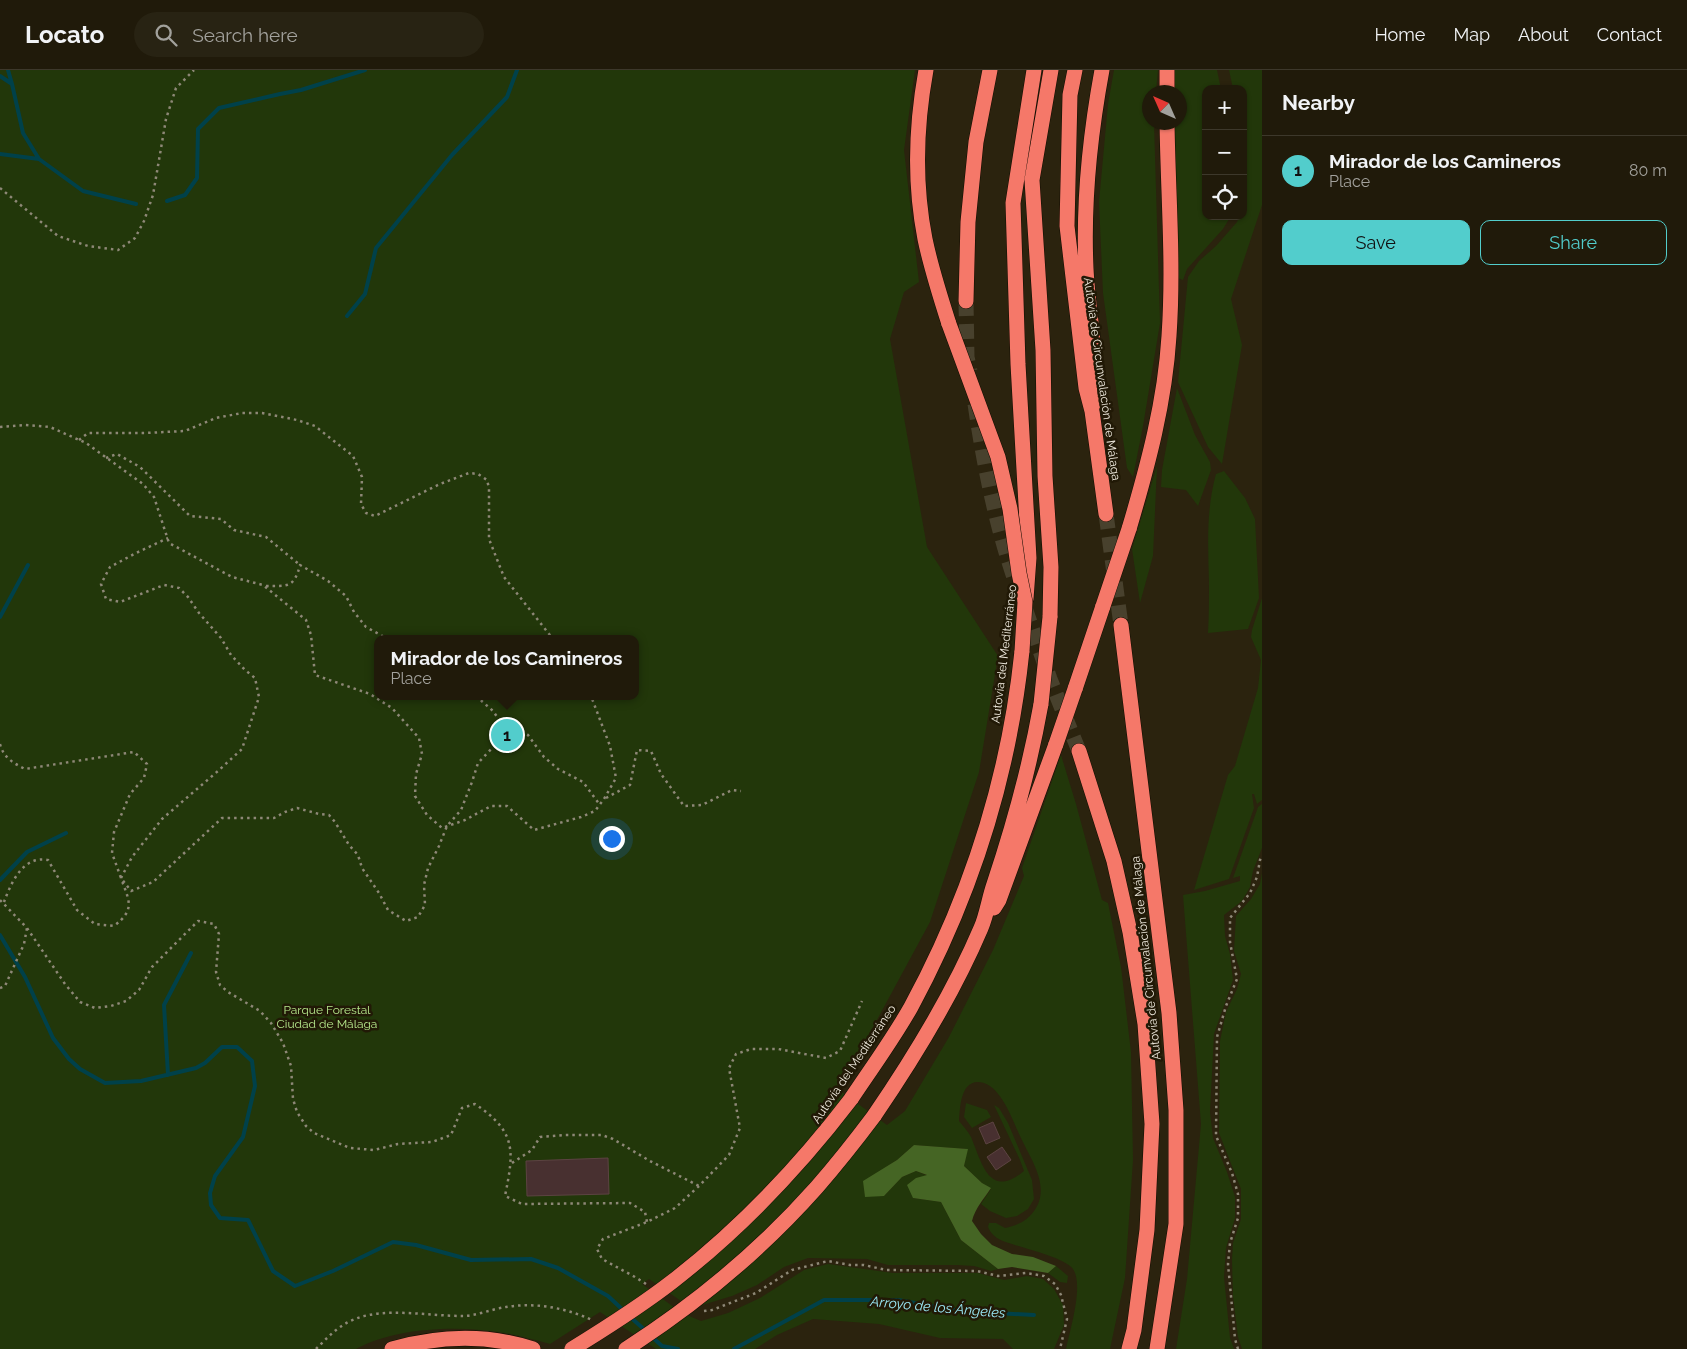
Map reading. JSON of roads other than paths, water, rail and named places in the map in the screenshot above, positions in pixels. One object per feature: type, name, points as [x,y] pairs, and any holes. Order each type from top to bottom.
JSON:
[{"type":"highway","points":[[926,70],[918,135],[919,198],[924,237],[930,264],[949,324],[998,457],[1010,509],[1025,602]]},
{"type":"highway","points":[[966,301],[969,214],[976,142],[990,70]]},
{"type":"highway","name":"Autovía del Mediterráneo","points":[[572,1349],[622,1318],[673,1281],[720,1242],[759,1206],[825,1133],[882,1054],[910,1008],[938,953],[963,895],[984,837],[1009,738],[1022,651],[1029,558],[1018,364],[1014,203],[1034,70]]},
{"type":"highway","points":[[982,926],[1022,795],[1035,737],[1041,704],[1050,617],[1051,567],[1045,476],[1043,350],[1032,180],[1051,70]]},
{"type":"highway","name":"Autovía de Circunvalación de Málaga","points":[[1075,70],[1070,95],[1067,226],[1086,388],[1092,411],[1106,514]]},
{"type":"highway","points":[[1092,411],[1096,384],[1086,267],[1087,202],[1091,142],[1102,70]]},
{"type":"highway","points":[[1167,70],[1167,85]]},
{"type":"highway","points":[[626,1349],[690,1304],[739,1264],[779,1227],[817,1187],[874,1116],[896,1083],[956,982],[982,926],[999,900],[1075,689],[1129,529],[1148,465],[1158,419],[1169,337],[1171,231],[1167,130]]},
{"type":"highway","name":"Autovía de Circunvalación de Málaga","points":[[1121,624],[1169,1013],[1176,1110],[1176,1224],[1157,1349]]},
{"type":"highway","name":"Autovía de Circunvalación de Málaga","points":[[1079,751],[1114,861],[1130,932],[1145,1024],[1152,1124],[1147,1230],[1134,1330],[1129,1349]]},
{"type":"highway","points":[[392,1349],[412,1343],[449,1338],[504,1341],[533,1349]]},
{"type":"waterway","points":[[8,70],[12,84]]},
{"type":"waterway","points":[[167,201],[185,195],[197,178],[198,129],[219,108],[301,90],[365,70]]},
{"type":"waterway","points":[[347,316],[365,294],[376,248],[452,155],[507,97],[517,70]]},
{"type":"waterway","points":[[0,76],[12,84],[23,133],[39,159],[83,191],[136,204]]},
{"type":"waterway","points":[[0,154],[39,159]]},
{"type":"waterway","points":[[0,617],[28,565]]},
{"type":"waterway","points":[[0,880],[27,852],[66,833]]},
{"type":"waterway","name":"Arroyo de los Ángeles","points":[[0,935],[25,977],[53,1038],[69,1059],[80,1069],[105,1083],[141,1081],[196,1068],[205,1063],[222,1047],[237,1047],[252,1061],[255,1086],[243,1137],[215,1176],[210,1193],[211,1205],[220,1218],[248,1220],[273,1271],[295,1286],[333,1271],[393,1242],[416,1245],[471,1260],[531,1259],[558,1268],[608,1296],[624,1311]]},
{"type":"waterway","points":[[168,1075],[164,1005],[191,953]]},
{"type":"waterway","name":"Arroyo de los Ángeles","points":[[734,1349],[824,1300],[898,1300],[960,1311],[1034,1315]]},
{"type":"waterway","name":"Arroyo de los Ángeles","points":[[629,1316],[646,1331]]},
{"type":"waterway","name":"Arroyo de los Ángeles","points":[[651,1336],[662,1346],[678,1349]]},
{"type":"tunnel","points":[[966,301],[967,357],[970,371]]},
{"type":"tunnel","points":[[975,404],[992,496],[1017,586]]},
{"type":"tunnel","points":[[1106,514],[1121,625]]},
{"type":"tunnel","points":[[1025,608],[1050,679],[1079,751]]},
{"type":"place","name":"Mirador de los Camineros","points":[[507,735]]},
{"type":"park label","name":"Parque Forestal Ciudad de Málaga","points":[[327,1017]]}]
